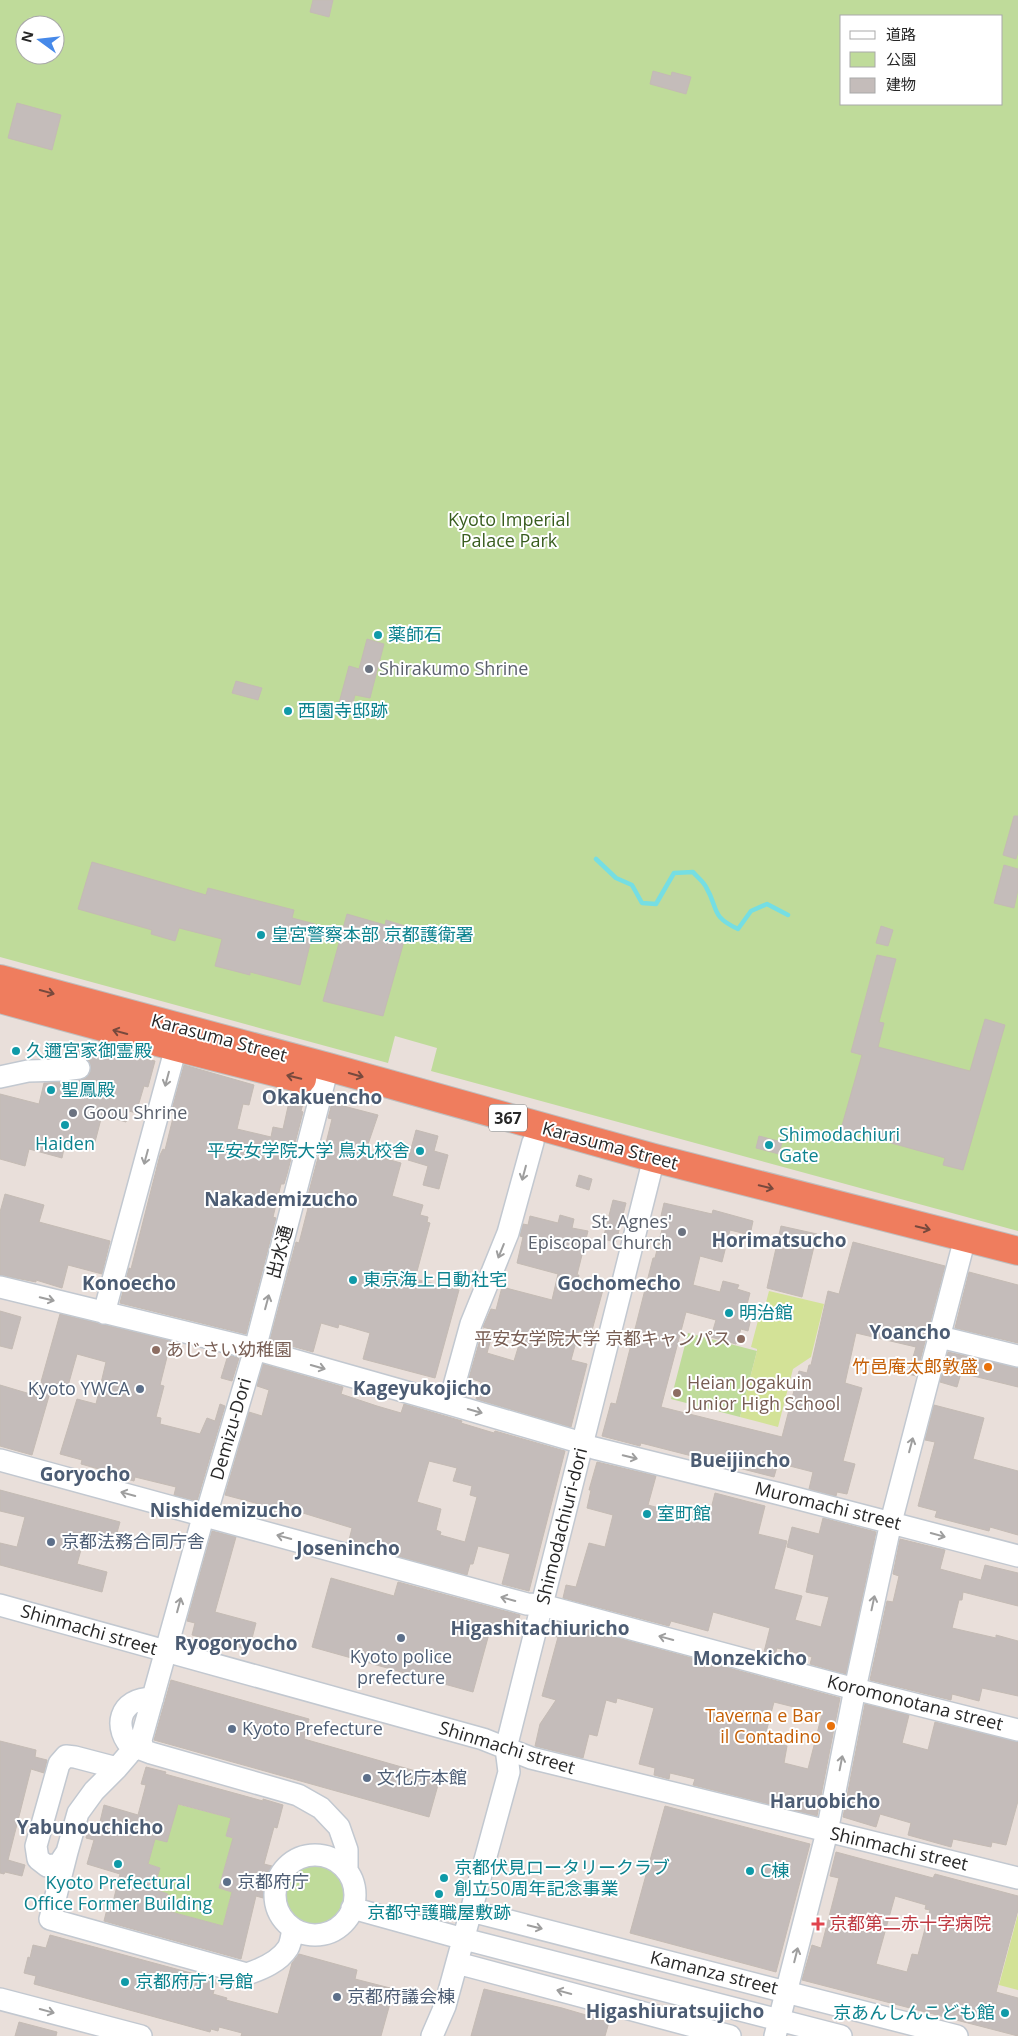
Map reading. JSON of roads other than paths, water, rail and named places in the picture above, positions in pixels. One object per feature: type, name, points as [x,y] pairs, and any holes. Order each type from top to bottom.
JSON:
[{"type":"highway","name":"Karasuma Street","points":[[3,994],[176,1047],[326,1076],[533,1142],[652,1166]]},
{"type":"highway","name":"Karasuma Street","points":[[3,994],[326,1076],[652,1166],[963,1247],[1018,1270]]},
{"type":"highway","name":"Karasuma Street","points":[[963,1247],[1018,1251]]},
{"type":"street","points":[[104,1313],[176,1047]]},
{"type":"street","points":[[0,1077],[28,1071],[79,1068]]},
{"type":"street","name":"出水通","points":[[254,1350],[326,1076]]},
{"type":"street","points":[[449,1404],[471,1324],[508,1233],[533,1142]]},
{"type":"street","name":"Shimodachiuri-dori","points":[[432,2036],[445,2006],[509,1772],[506,1748],[652,1166]]},
{"type":"street","points":[[778,2028],[828,1832],[855,1689],[891,1522],[963,1247]]},
{"type":"street","name":"Muromachi street","points":[[0,1287],[254,1350],[449,1404],[594,1448],[891,1522],[1018,1556]]},
{"type":"street","points":[[940,1336],[1018,1356]]},
{"type":"street","name":"Demizu-Dori","points":[[138,1745],[126,1742],[121,1732],[120,1720],[126,1708],[134,1701],[143,1698],[153,1698],[202,1521],[206,1515],[254,1350]]},
{"type":"street","name":"Koromonotana street","points":[[0,1460],[527,1604],[542,1605],[855,1689],[1018,1730]]},
{"type":"street","name":"Shinmachi street","points":[[0,1606],[483,1739],[531,1758],[1018,1878]]},
{"type":"street","points":[[293,1928],[288,1947],[276,1960],[261,1969],[247,1974],[50,1919],[78,1813],[94,1790],[138,1745],[144,1750],[298,1795],[321,1808],[339,1827],[347,1850],[347,1871]]},
{"type":"street","points":[[67,1852],[59,1864],[47,1866],[38,1859],[36,1846],[59,1764],[66,1756],[117,1768]]},
{"type":"street","points":[[308,1856],[326,1856],[338,1862],[347,1871],[352,1882],[354,1895],[352,1908],[346,1920],[336,1929],[323,1934],[309,1935],[285,1922],[278,1911],[275,1898],[276,1884],[282,1872],[290,1863],[308,1856]]},
{"type":"street","name":"Kamanza street","points":[[352,1908],[778,2028],[841,2036]]},
{"type":"street","name":"Kamanza street","points":[[471,1911],[956,2036]]},
{"type":"street","points":[[457,1963],[730,2036]]},
{"type":"street","points":[[0,1999],[93,2030],[140,2036]]},
{"type":"waterway","points":[[596,859],[616,878],[632,885],[642,903],[656,904],[674,873],[693,872],[705,885],[719,916],[738,929],[751,911],[767,904],[788,915]]},
{"type":"place","name":"薬師石","points":[[378,635]]},
{"type":"place","name":"Shirakumo Shrine","points":[[369,669]]},
{"type":"place","name":"西園寺邸跡","points":[[288,711]]},
{"type":"place","name":"皇宮警察本部 京都護衛署","points":[[261,935]]},
{"type":"place","name":"久邇宮家御霊殿","points":[[16,1051]]},
{"type":"place","name":"聖鳳殿","points":[[51,1090]]},
{"type":"place","name":"Goou Shrine","points":[[73,1113]]},
{"type":"place","name":"Haiden","points":[[65,1125]]},
{"type":"place","name":"Shimodachiuri Gate","points":[[769,1145]]},
{"type":"place","name":"平安女学院大学 鳥丸校舎","points":[[420,1151]]},
{"type":"place","name":"St. Agnes' Episcopal Church","points":[[682,1232]]},
{"type":"place","name":"東京海上日動社宅","points":[[353,1280]]},
{"type":"place","name":"明治館","points":[[729,1313]]},
{"type":"place","name":"平安女学院大学 京都キャンパス","points":[[741,1339]]},
{"type":"place","name":"あじさい幼稚園","points":[[156,1350]]},
{"type":"place","name":"竹邑庵太郎敦盛","points":[[988,1367]]},
{"type":"place","name":"Kyoto YWCA","points":[[140,1389]]},
{"type":"place","name":"Heian Jogakuin Junior High School","points":[[677,1393]]},
{"type":"place","name":"室町館","points":[[647,1514]]},
{"type":"place","name":"京都法務合同庁舎","points":[[51,1542]]},
{"type":"place","name":"Kyoto police prefecture","points":[[401,1638]]},
{"type":"place","name":"Taverna e Bar il Contadino","points":[[831,1726]]},
{"type":"place","name":"Kyoto Prefecture","points":[[232,1729]]},
{"type":"place","name":"文化庁本館","points":[[367,1778]]},
{"type":"place","name":"Kyoto Prefectural Office Former Building","points":[[118,1864]]},
{"type":"place","name":"C棟","points":[[750,1871]]},
{"type":"place","name":"京都伏見ロータリークラブ 創立50周年記念事業","points":[[444,1878]]},
{"type":"place","name":"京都府庁","points":[[227,1882]]},
{"type":"place","name":"京都守護職屋敷跡","points":[[439,1894]]},
{"type":"place","name":"京都第二赤十字病院","points":[[818,1924]]},
{"type":"place","name":"京都府庁1号館","points":[[125,1982]]},
{"type":"place","name":"京都府議会棟","points":[[337,1997]]},
{"type":"place","name":"京あんしんこども館","points":[[1005,2013]]},
{"type":"district","name":"Okakuencho","points":[[322,1097]]},
{"type":"district","name":"Nakademizucho","points":[[281,1199]]},
{"type":"district","name":"Horimatsucho","points":[[779,1240]]},
{"type":"district","name":"Konoecho","points":[[129,1283]]},
{"type":"district","name":"Gochomecho","points":[[619,1283]]},
{"type":"district","name":"Yoancho","points":[[910,1332]]},
{"type":"district","name":"Kageyukojicho","points":[[422,1388]]},
{"type":"district","name":"Bueijincho","points":[[740,1460]]},
{"type":"district","name":"Goryocho","points":[[85,1474]]},
{"type":"district","name":"Nishidemizucho","points":[[226,1510]]},
{"type":"district","name":"Josenincho","points":[[348,1548]]},
{"type":"district","name":"Higashitachiuricho","points":[[540,1628]]},
{"type":"district","name":"Ryogoryocho","points":[[236,1643]]},
{"type":"district","name":"Monzekicho","points":[[750,1658]]},
{"type":"district","name":"Haruobicho","points":[[825,1801]]},
{"type":"district","name":"Yabunouchicho","points":[[90,1827]]},
{"type":"district","name":"Higashiuratsujicho","points":[[675,2011]]},
{"type":"park label","name":"Kyoto Imperial Palace Park","points":[[509,530]]}]
